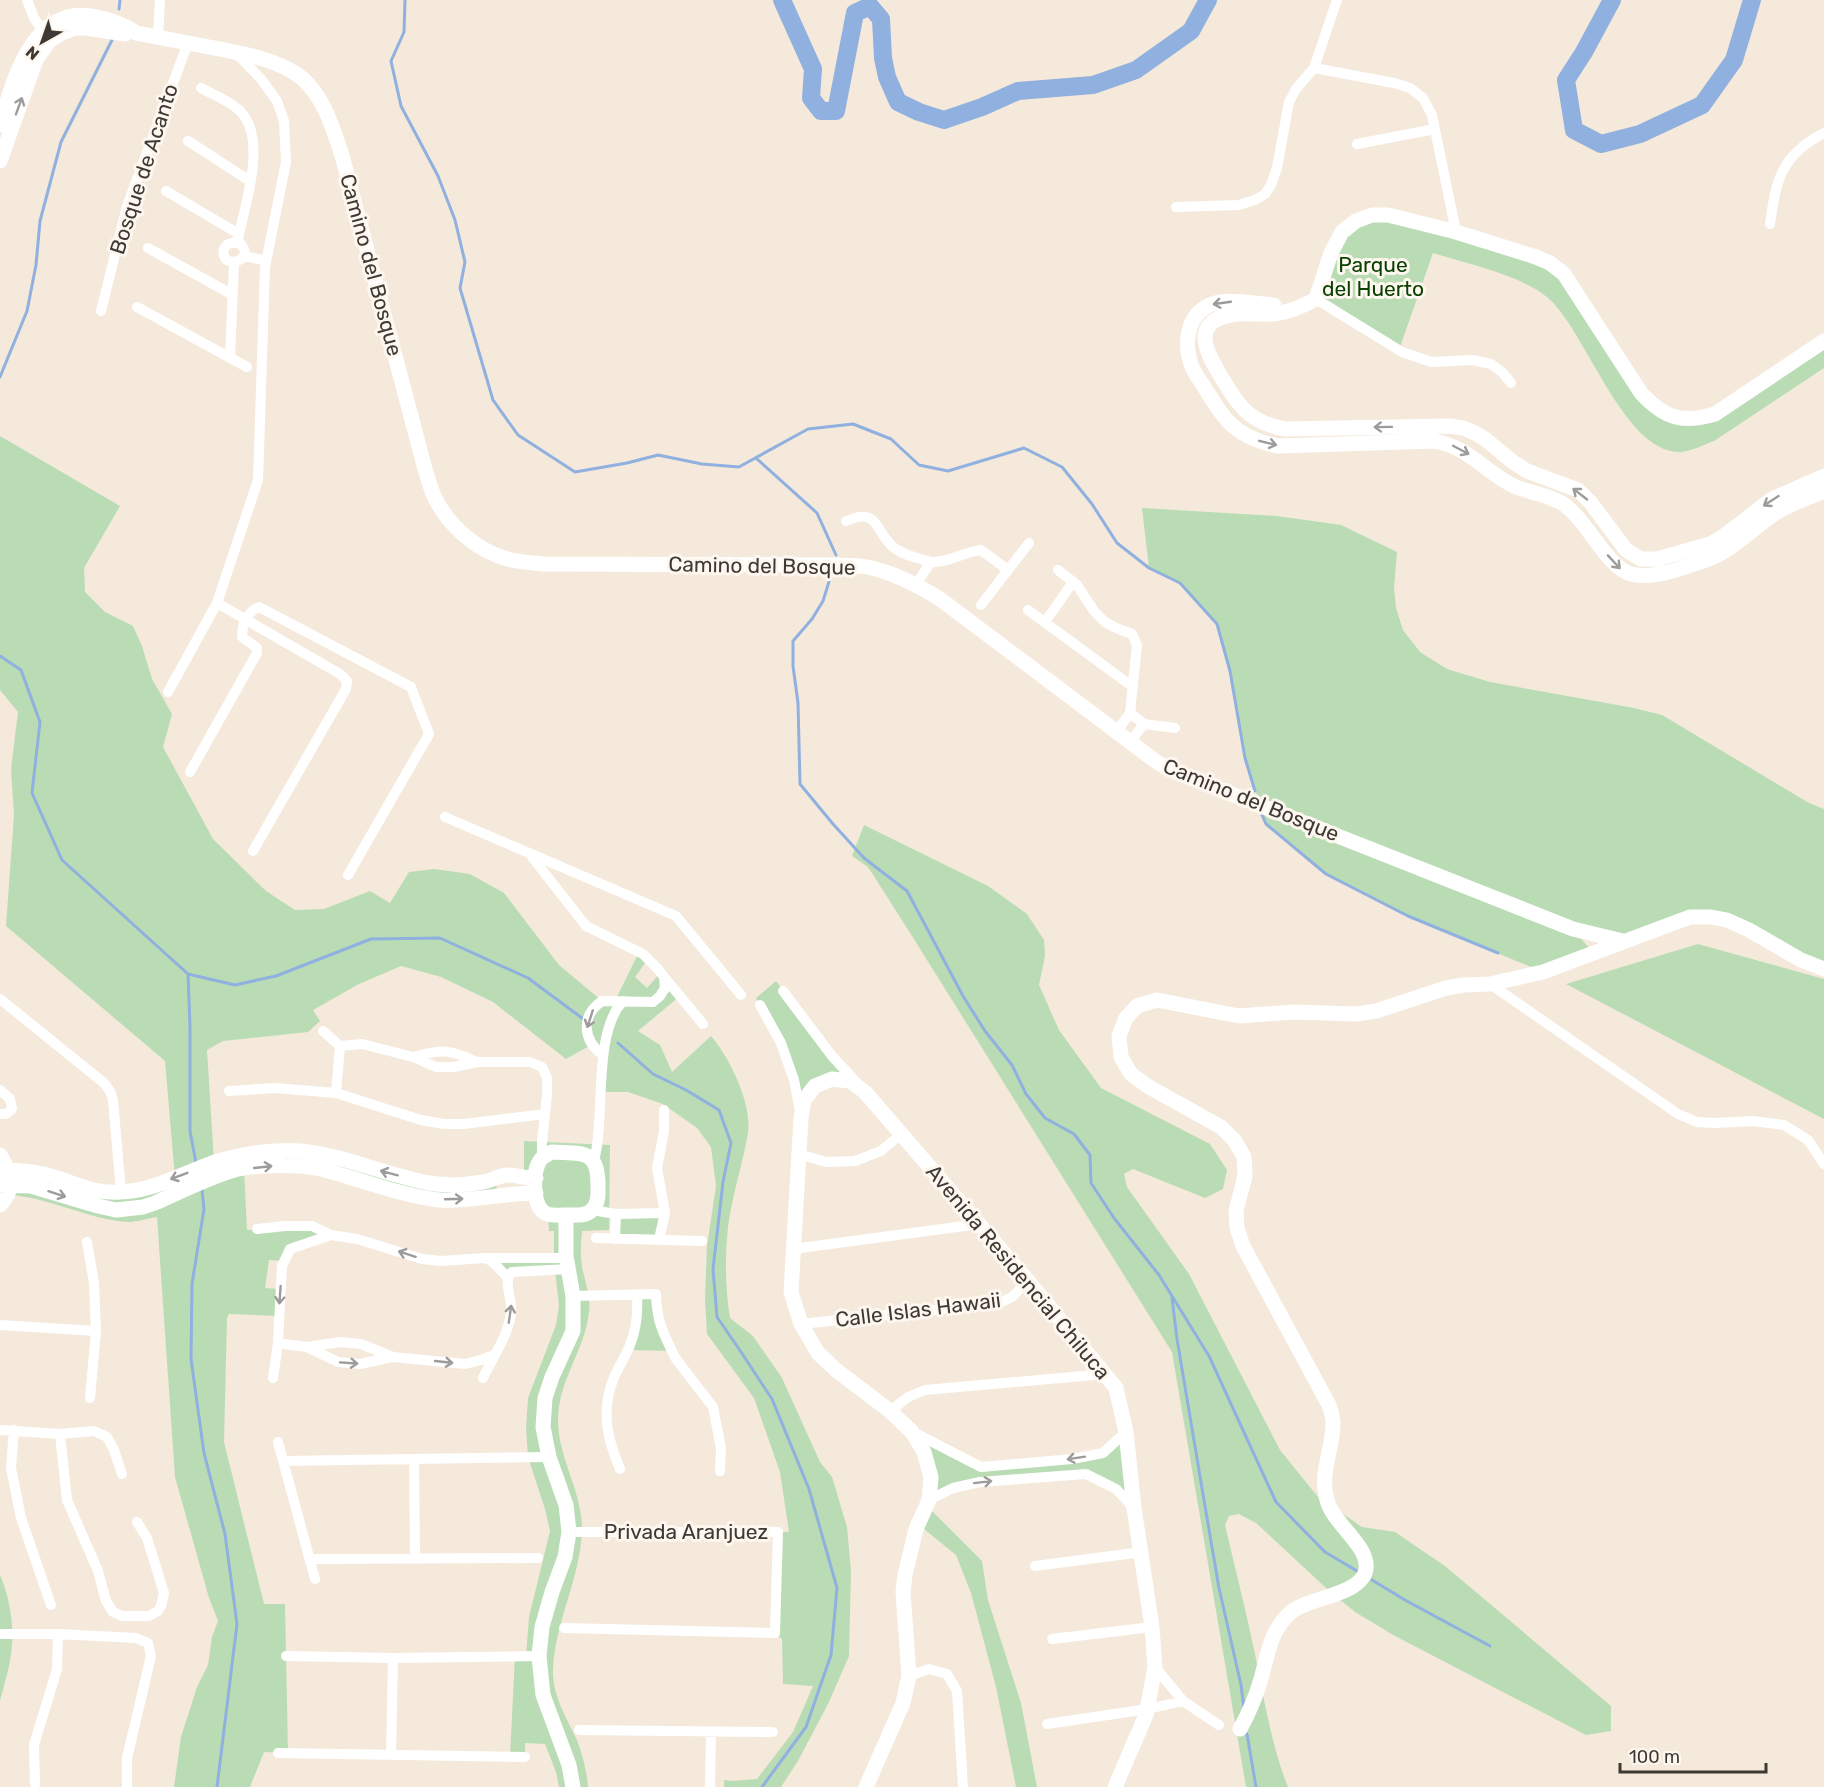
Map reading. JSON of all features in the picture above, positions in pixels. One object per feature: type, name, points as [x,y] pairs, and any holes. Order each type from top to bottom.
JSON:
[{"type":"street","points":[[27,0],[34,18],[46,35]]},
{"type":"street","points":[[159,37],[160,0]]},
{"type":"street","points":[[1176,207],[1239,205],[1265,194],[1271,185],[1276,168],[1289,102],[1296,89],[1314,68],[1337,0]]},
{"type":"street","name":"Camino del Bosque","points":[[46,35],[62,33],[75,28],[93,29],[136,33],[235,52],[279,64],[302,78],[317,95],[331,122],[341,152],[425,469],[434,495],[444,513],[459,530],[487,550],[509,560],[543,564],[857,566],[887,573],[916,584],[940,599],[1168,769],[1573,928],[1623,941]]},
{"type":"street","points":[[0,125],[26,54],[46,35]]},
{"type":"street","points":[[0,161],[46,35]]},
{"type":"street","name":"Bosque de Acanto","points":[[101,311],[127,206],[188,43]]},
{"type":"street","points":[[168,692],[217,603],[258,480],[266,261],[286,162],[284,121],[277,101],[261,79],[235,52]]},
{"type":"street","points":[[1314,68],[1394,83],[1410,88],[1422,98],[1432,115],[1456,232]]},
{"type":"street","points":[[201,88],[239,110],[249,121],[254,141],[254,164],[238,238],[227,244],[224,249],[224,257],[234,263],[239,262],[245,256]]},
{"type":"street","points":[[1357,144],[1435,129]]},
{"type":"street","points":[[1770,224],[1774,191],[1784,166],[1808,141],[1824,133]]},
{"type":"street","points":[[188,141],[250,181]]},
{"type":"street","points":[[166,191],[238,238],[245,256]]},
{"type":"street","points":[[1316,300],[1331,253],[1342,232],[1356,221],[1372,216],[1388,215],[1456,232],[1550,263],[1564,274],[1641,393],[1653,406],[1665,414],[1680,419],[1699,419],[1715,414],[1824,341]]},
{"type":"street","points":[[148,248],[233,295]]},
{"type":"street","points":[[245,256],[266,261]]},
{"type":"street","points":[[230,358],[234,263]]},
{"type":"street","points":[[1316,300],[1275,314],[1232,315],[1221,318],[1209,326],[1204,338],[1208,355],[1244,412],[1269,426],[1284,429],[1450,426],[1462,428],[1485,439],[1527,471],[1578,490],[1591,502],[1626,550],[1641,559],[1657,559],[1710,544],[1772,499],[1824,476]]},
{"type":"street","points":[[1316,300],[1402,352],[1431,362],[1472,360],[1491,364],[1511,383]]},
{"type":"street","points":[[1301,306],[1218,303],[1205,308],[1190,326],[1188,353],[1193,369],[1221,414],[1232,426],[1264,444],[1278,446],[1435,441],[1449,444],[1463,450],[1510,484],[1564,504],[1576,515],[1619,569],[1630,574],[1644,576],[1708,559],[1722,553],[1776,512],[1824,491]]},
{"type":"street","points":[[137,307],[247,368]]},
{"type":"street","points":[[846,520],[858,516],[869,516],[892,546],[900,552],[931,562],[943,563],[981,550],[1008,570]]},
{"type":"street","points":[[981,605],[1029,543]]},
{"type":"street","points":[[916,584],[931,562]]},
{"type":"street","points":[[1058,570],[1077,585],[1094,611],[1105,622],[1132,634],[1137,645],[1130,713],[1117,731]]},
{"type":"street","points":[[1045,622],[1073,582]]},
{"type":"street","points":[[217,603],[340,674],[347,681],[346,689],[253,851]]},
{"type":"street","points":[[190,772],[257,653],[257,648],[242,637],[242,633],[246,619],[253,610],[259,607],[411,687],[429,734],[348,875]]},
{"type":"street","points":[[1028,610],[1133,687]]},
{"type":"street","points":[[1130,713],[1144,724],[1175,728]]},
{"type":"street","points":[[1130,742],[1144,724]]},
{"type":"street","points":[[446,817],[676,916],[741,994]]},
{"type":"street","points":[[530,855],[586,926],[643,954],[703,1024]]},
{"type":"street","points":[[1240,1729],[1251,1710],[1266,1656],[1279,1625],[1291,1612],[1304,1605],[1347,1589],[1359,1582],[1366,1570],[1365,1558],[1336,1519],[1328,1505],[1324,1488],[1324,1471],[1333,1434],[1333,1420],[1329,1405],[1243,1246],[1237,1228],[1236,1211],[1245,1176],[1244,1157],[1235,1141],[1221,1127],[1149,1087],[1131,1074],[1121,1057],[1119,1036],[1126,1018],[1137,1006],[1156,1000],[1239,1016],[1294,1012],[1357,1014],[1376,1011],[1446,988],[1490,984],[1543,972],[1690,917],[1711,916],[1727,920],[1801,960],[1824,969]]},
{"type":"street","points":[[1573,928],[1593,953]]},
{"type":"street","points":[[603,1055],[591,1045],[587,1033],[589,1015],[596,1005],[602,1001],[653,1002],[665,988],[664,977]]},
{"type":"street","points":[[1490,984],[1678,1114],[1697,1122],[1754,1121],[1784,1125],[1808,1140],[1824,1164]]},
{"type":"street","name":"Avenida Residencial Chiluca","points":[[783,992],[832,1056],[1028,1281],[1116,1388],[1126,1432],[1155,1667],[1148,1709],[1117,1781]]},
{"type":"street","points":[[0,999],[104,1083],[110,1091],[113,1100],[121,1192]]},
{"type":"street","points":[[594,1161],[599,1145],[603,1055],[613,1014],[623,1001]]},
{"type":"street","name":"Avenida Residencial Chiluca","points":[[760,1005],[781,1043],[794,1080],[801,1118]]},
{"type":"street","points":[[323,1030],[340,1046],[362,1044],[413,1057],[436,1067],[477,1062],[530,1062],[542,1067],[547,1078],[542,1157]]},
{"type":"street","points":[[336,1093],[340,1046]]},
{"type":"street","name":"Avenida Residencial Chiluca","points":[[865,1092],[850,1081],[832,1079],[815,1086],[804,1100],[791,1292],[801,1324],[818,1353],[836,1370],[890,1411],[912,1432],[924,1452],[931,1477],[928,1500],[916,1529],[903,1592],[909,1676],[903,1703],[866,1787]]},
{"type":"street","points":[[229,1091],[275,1088],[336,1093],[421,1120],[444,1124],[464,1124],[545,1114]]},
{"type":"street","points":[[0,1090],[10,1099],[12,1109],[6,1114],[0,1114]]},
{"type":"street","points":[[659,1239],[665,1213],[657,1168],[664,1131],[664,1110]]},
{"type":"street","points":[[799,1154],[826,1162],[855,1161],[881,1151],[900,1135]]},
{"type":"street","points":[[5,1177],[29,1171],[86,1189],[121,1192],[140,1190],[214,1162],[244,1155],[274,1151],[300,1151],[325,1155],[430,1183],[486,1189]]},
{"type":"street","points":[[552,1152],[586,1154],[594,1161],[598,1169],[598,1199],[592,1210],[584,1215],[566,1215],[548,1214],[541,1210],[531,1186],[537,1165],[542,1157],[552,1152]]},
{"type":"street","points":[[0,1155],[7,1195],[0,1205]]},
{"type":"street","points":[[5,1177],[116,1210],[143,1207],[155,1203],[233,1170],[274,1166],[319,1169],[423,1197],[460,1200],[486,1189],[507,1174],[531,1186]]},
{"type":"street","points":[[140,1190],[143,1207]]},
{"type":"street","points":[[592,1210],[616,1214],[665,1213]]},
{"type":"street","points":[[615,1239],[616,1214]]},
{"type":"street","points":[[566,1215],[568,1263],[573,1296],[573,1330],[545,1398],[543,1427],[549,1457],[566,1505],[569,1532],[565,1557],[542,1627],[539,1656],[543,1695],[569,1765],[573,1787]]},
{"type":"street","points":[[793,1249],[979,1224]]},
{"type":"street","points":[[258,1229],[312,1226],[331,1235],[357,1239],[422,1259],[485,1258],[568,1263]]},
{"type":"street","points":[[273,1378],[284,1262],[291,1249],[331,1235]]},
{"type":"street","points":[[596,1238],[702,1241]]},
{"type":"street","points":[[87,1242],[94,1283],[96,1331],[90,1398]]},
{"type":"street","points":[[483,1378],[505,1335],[512,1311],[507,1277],[495,1263],[485,1258]]},
{"type":"street","points":[[507,1277],[512,1272],[568,1263]]},
{"type":"street","name":"Calle Islas Hawaii","points":[[801,1324],[999,1303],[1012,1298],[1028,1281]]},
{"type":"street","points":[[573,1296],[656,1293],[660,1326],[676,1359],[713,1407],[721,1448],[720,1471]]},
{"type":"street","points":[[620,1469],[611,1447],[605,1414],[611,1383],[630,1346],[638,1314],[637,1294]]},
{"type":"street","points":[[638,1314],[657,1313]]},
{"type":"street","points":[[0,1325],[96,1331]]},
{"type":"street","points":[[278,1343],[307,1347],[340,1342],[361,1344],[393,1356],[465,1364],[494,1355]]},
{"type":"street","points":[[307,1347],[338,1362],[360,1364],[393,1356]]},
{"type":"street","points":[[890,1411],[908,1397],[925,1390],[1105,1374]]},
{"type":"street","points":[[0,1430],[60,1434],[94,1431],[107,1437],[122,1474]]},
{"type":"street","points":[[14,1430],[11,1468],[21,1518],[51,1605]]},
{"type":"street","points":[[912,1432],[981,1467],[1072,1459],[1103,1453],[1126,1432]]},
{"type":"street","points":[[60,1434],[68,1500],[98,1571],[106,1601],[112,1612],[122,1616],[149,1616],[158,1611],[162,1605],[164,1593],[147,1538],[137,1522]]},
{"type":"street","points":[[278,1442],[315,1579]]},
{"type":"street","points":[[283,1461],[549,1457]]},
{"type":"street","points":[[414,1459],[415,1558]]},
{"type":"street","points":[[928,1500],[953,1488],[980,1482],[1086,1474],[1116,1489],[1134,1508]]},
{"type":"street","name":"Privada Aranjuez","points":[[564,1628],[775,1633],[778,1532],[569,1532]]},
{"type":"street","points":[[1035,1566],[1142,1552]]},
{"type":"street","points":[[310,1559],[538,1558]]},
{"type":"street","points":[[1053,1639],[1152,1628]]},
{"type":"street","points":[[0,1634],[136,1638],[148,1643],[151,1656],[127,1758],[127,1787]]},
{"type":"street","points":[[35,1784],[34,1745],[57,1669],[58,1634]]},
{"type":"street","points":[[286,1656],[393,1658],[539,1656]]},
{"type":"street","points":[[391,1755],[393,1658]]},
{"type":"street","points":[[1155,1667],[1183,1701],[1219,1725]]},
{"type":"street","points":[[909,1676],[929,1669],[947,1674],[957,1691],[963,1787]]},
{"type":"street","points":[[1047,1724],[1148,1709],[1183,1701]]},
{"type":"street","points":[[579,1730],[773,1732]]},
{"type":"street","points":[[710,1787],[711,1732]]},
{"type":"street","points":[[278,1753],[525,1756]]},
{"type":"street","points":[[1103,1787],[1117,1781]]},
{"type":"green space","name":"Parque del Huerto","points":[[1372,215],[1550,263],[1653,406],[1699,419],[1824,341],[1824,368],[1714,441],[1680,452],[1659,447],[1641,433],[1623,412],[1561,313],[1547,297],[1522,282],[1492,270],[1433,253],[1399,350],[1316,299],[1342,232]]},
{"type":"green space","points":[[0,436],[120,506],[84,568],[85,592],[105,612],[133,626],[152,679],[172,714],[163,747],[213,839],[266,891],[295,910],[324,909],[370,891],[390,903],[409,872],[434,869],[470,874],[504,893],[559,965],[602,1001],[615,1001],[639,952],[648,959],[635,977],[647,988],[661,972],[680,996],[638,1031],[660,1045],[672,1072],[711,1036],[725,1056],[743,1095],[748,1121],[746,1144],[728,1227],[726,1272],[730,1318],[753,1336],[782,1378],[820,1462],[832,1477],[847,1527],[851,1572],[849,1656],[829,1702],[798,1761],[781,1787],[724,1787],[724,1780],[757,1779],[793,1732],[813,1686],[783,1684],[782,1639],[775,1633],[778,1532],[789,1532],[780,1472],[754,1398],[707,1334],[705,1300],[707,1246],[716,1186],[711,1147],[697,1128],[663,1104],[628,1092],[601,1092],[603,1055],[591,1045],[566,1059],[493,1002],[441,977],[401,966],[359,984],[313,1010],[320,1021],[308,1032],[223,1041],[207,1050],[214,1162],[274,1151],[413,1179],[496,1181],[497,1194],[460,1200],[319,1169],[244,1169],[247,1230],[313,1227],[328,1235],[290,1248],[283,1261],[269,1260],[265,1288],[280,1289],[278,1316],[229,1314],[227,1318],[224,1442],[264,1604],[285,1604],[288,1753],[264,1752],[250,1787],[174,1787],[181,1737],[197,1687],[208,1665],[212,1637],[218,1621],[209,1598],[175,1477],[157,1217],[132,1222],[114,1220],[39,1200],[8,1195],[0,1205],[0,1155],[9,1170],[104,1192],[175,1178],[165,1061],[6,926],[14,815],[11,769],[18,712],[0,690]]},
{"type":"green space","points":[[1142,508],[1277,516],[1341,525],[1397,552],[1394,588],[1396,608],[1403,630],[1420,652],[1447,669],[1490,682],[1662,715],[1809,803],[1824,809],[1824,969],[1711,917],[1623,941],[1574,930],[1593,953],[1543,972],[1408,916],[1326,874],[1266,824],[1245,758],[1230,671],[1217,624],[1180,583],[1149,568]]},
{"type":"green space","points":[[864,825],[988,886],[1027,914],[1044,940],[1045,956],[1039,985],[1059,1030],[1101,1088],[1210,1144],[1227,1170],[1223,1189],[1205,1198],[1133,1169],[1124,1174],[1127,1187],[1189,1274],[1280,1450],[1318,1497],[1362,1527],[1395,1532],[1445,1566],[1611,1706],[1611,1731],[1586,1735],[1395,1636],[1355,1612],[1256,1523],[1239,1514],[1229,1516],[1225,1525],[1252,1638],[1272,1738],[1288,1787],[1246,1787],[1172,1352],[868,867],[852,856]]},
{"type":"green space","points":[[1698,944],[1824,979],[1824,1119],[1566,984]]},
{"type":"green space","points":[[776,981],[832,1056],[865,1092],[832,1079],[804,1100],[781,1043],[756,998]]},
{"type":"green space","points":[[524,1141],[610,1145],[609,1230],[582,1231],[581,1262],[589,1312],[587,1326],[562,1392],[558,1420],[562,1448],[579,1503],[582,1531],[577,1566],[558,1635],[553,1679],[560,1705],[580,1749],[588,1787],[559,1787],[545,1744],[525,1743],[525,1757],[510,1756],[515,1656],[526,1656],[529,1617],[550,1531],[528,1457],[526,1428],[528,1398],[556,1325],[559,1306],[555,1270],[505,1270],[499,1263],[554,1255],[554,1231],[549,1231],[548,1214],[524,1179]]},
{"type":"green space","points":[[665,1213],[659,1239],[615,1239],[616,1214]]},
{"type":"green space","points":[[656,1294],[672,1351],[628,1350],[637,1295]]},
{"type":"green space","points":[[912,1432],[981,1467],[1103,1453],[1126,1432],[1134,1508],[1086,1474],[980,1482],[929,1500],[931,1477]]},
{"type":"green space","points":[[927,1506],[982,1561],[988,1600],[1021,1703],[1037,1787],[1016,1787],[996,1687],[971,1593],[956,1555],[919,1525]]},
{"type":"green space","points":[[0,1575],[9,1604],[12,1644],[8,1672],[0,1701]]},
{"type":"waterway","points":[[119,9],[120,0]]},
{"type":"waterway","points":[[405,0],[404,32],[391,61],[401,106],[438,176],[455,220],[465,262],[460,288],[493,400],[518,435],[575,472],[658,455],[702,464],[739,467],[808,429],[853,424],[891,439],[919,465],[948,471],[1024,448],[1062,467],[1092,504],[1117,543],[1149,568],[1180,583],[1217,624],[1230,671],[1245,758],[1255,791]]},
{"type":"waterway","points":[[782,0],[813,69],[811,98],[821,111],[836,111],[855,13],[870,6],[881,19],[883,58],[887,77],[898,102],[944,120],[1018,91],[1093,85],[1136,70],[1191,31],[1208,0]]},
{"type":"waterway","points":[[1612,0],[1566,80],[1574,130],[1601,144],[1640,134],[1702,105],[1734,60],[1752,0]]},
{"type":"waterway","points":[[0,377],[27,311],[36,265],[40,221],[61,142],[112,40]]},
{"type":"waterway","points":[[756,458],[817,513],[836,555]]},
{"type":"waterway","points":[[832,572],[823,601],[812,619],[793,641],[793,666],[798,703],[800,784],[864,858],[907,891],[963,996],[985,1031],[1012,1065],[1026,1094],[1045,1118],[1074,1134],[1090,1155],[1091,1183],[1114,1218],[1159,1275],[1209,1356],[1276,1502],[1325,1552],[1357,1571]]},
{"type":"waterway","points":[[0,656],[21,670],[40,722],[32,793],[62,860],[188,974],[235,985],[276,976],[371,939],[440,938],[528,978],[586,1021]]},
{"type":"waterway","points":[[1262,815],[1266,824],[1326,874],[1408,916],[1498,953]]},
{"type":"waterway","points":[[188,974],[190,1131],[196,1163]]},
{"type":"waterway","points":[[618,1043],[653,1074],[719,1110],[731,1143],[723,1182],[713,1269],[717,1317],[772,1399],[809,1489],[837,1588],[831,1655],[806,1727],[762,1787]]},
{"type":"waterway","points":[[202,1190],[204,1209],[192,1284],[191,1359],[204,1453],[225,1534],[237,1624],[217,1787]]},
{"type":"waterway","points":[[1172,1298],[1219,1588],[1244,1708]]},
{"type":"waterway","points":[[1372,1580],[1490,1646]]},
{"type":"waterway","points":[[1247,1734],[1256,1787]]}]
